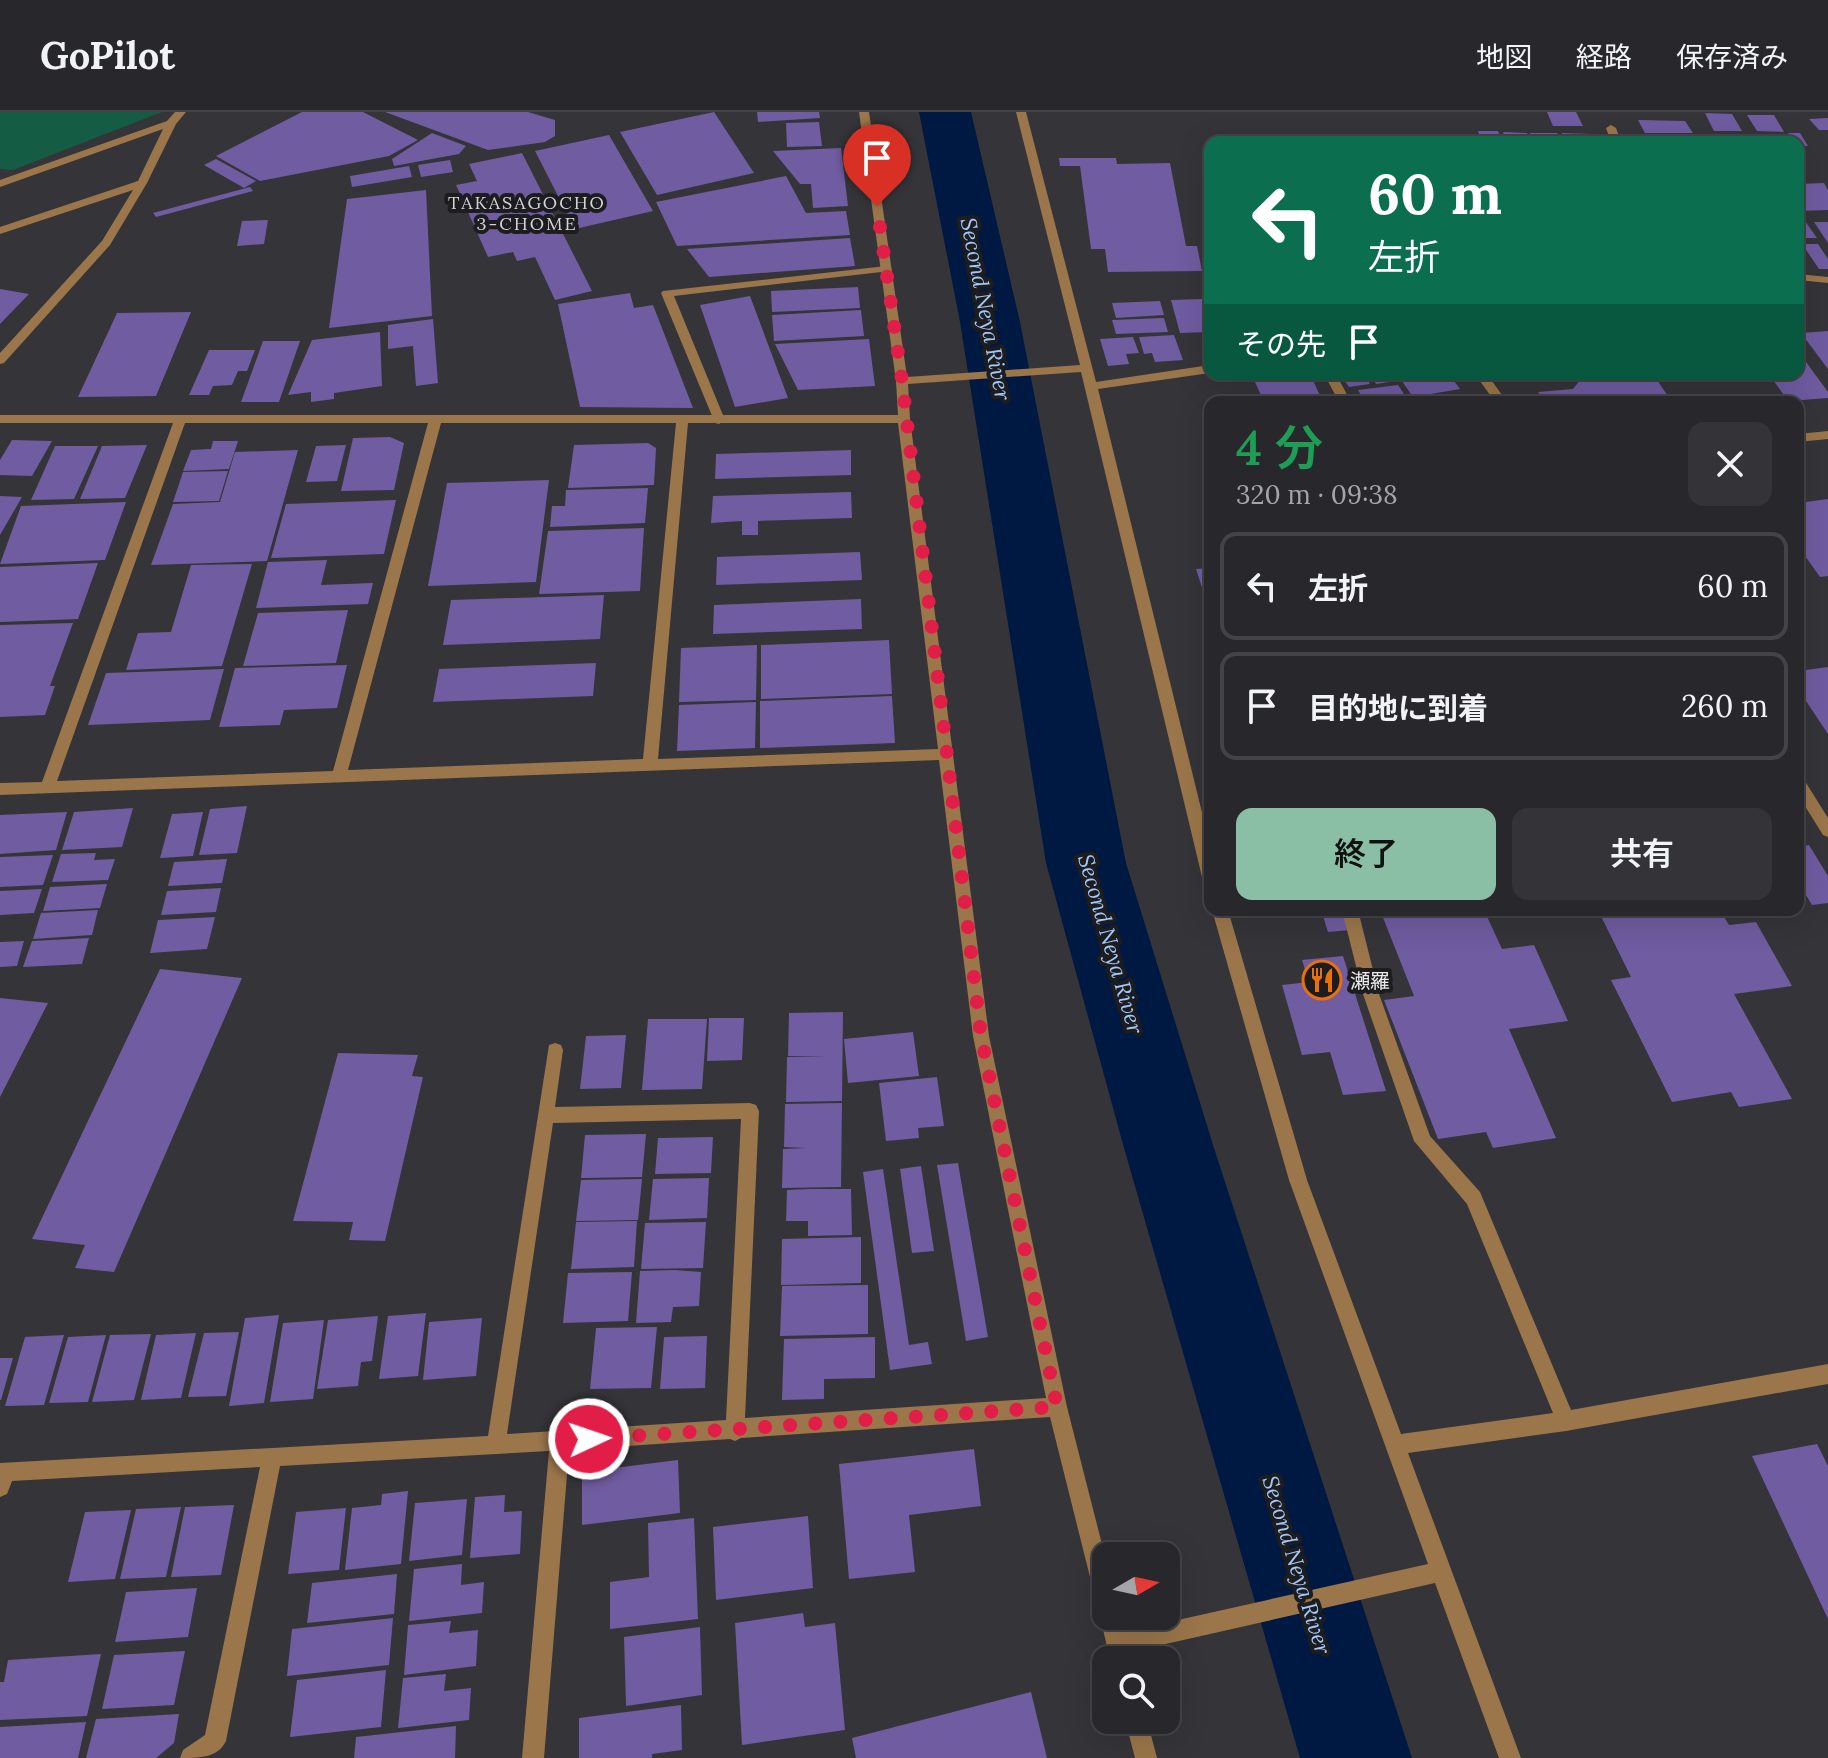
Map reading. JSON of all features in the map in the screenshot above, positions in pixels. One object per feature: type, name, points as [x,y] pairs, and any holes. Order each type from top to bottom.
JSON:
[{"type":"street","points":[[0,360],[106,243],[142,183],[171,123],[181,112]]},
{"type":"street","points":[[864,112],[902,381],[904,419],[981,1036],[1057,1407],[1092,1546]]},
{"type":"street","points":[[1021,112],[1204,852]]},
{"type":"street","points":[[0,184],[171,123]]},
{"type":"street","points":[[1611,128],[1614,136]]},
{"type":"street","points":[[0,231],[142,183]]},
{"type":"street","points":[[719,420],[667,293],[886,269]]},
{"type":"street","points":[[1804,278],[1828,280]]},
{"type":"street","points":[[902,381],[1085,368]]},
{"type":"street","points":[[1091,386],[1204,370]]},
{"type":"street","points":[[0,419],[904,419]]},
{"type":"street","points":[[47,787],[180,420]]},
{"type":"street","points":[[650,764],[682,420]]},
{"type":"street","points":[[340,774],[435,421]]},
{"type":"street","points":[[1804,437],[1828,435]]},
{"type":"street","points":[[0,789],[340,774],[945,754]]},
{"type":"street","points":[[1805,805],[1828,831]]},
{"type":"street","points":[[1222,916],[1298,1180],[1510,1758]]},
{"type":"street","points":[[1352,916],[1371,994],[1423,1141],[1474,1198],[1566,1421]]},
{"type":"street","points":[[496,1445],[555,1050]]},
{"type":"street","points":[[545,1115],[750,1111],[735,1431]]},
{"type":"street","points":[[1395,1445],[1566,1421],[1828,1374]]},
{"type":"street","points":[[0,1487],[4,1471],[272,1459],[735,1431],[1057,1407]]},
{"type":"street","points":[[533,1758],[560,1441]]},
{"type":"street","points":[[191,1758],[215,1741],[272,1459]]},
{"type":"street","points":[[1143,1646],[1442,1571]]},
{"type":"street","points":[[1140,1734],[1146,1758]]},
{"type":"green space","points":[[0,112],[162,112],[13,170],[0,169]]},
{"type":"building","points":[[302,112],[363,112],[418,140],[389,156],[260,181],[216,156]]},
{"type":"building","points":[[385,112],[528,112],[555,120],[555,136],[545,142],[488,150]]},
{"type":"building","points":[[714,112],[754,173],[657,195],[620,132]]},
{"type":"building","points":[[757,112],[819,112],[820,118],[758,122]]},
{"type":"building","points":[[1547,112],[1576,112],[1583,126],[1553,126]]},
{"type":"building","points":[[1705,113],[1732,114],[1742,131],[1714,131]]},
{"type":"building","points":[[1747,115],[1774,115],[1784,132],[1757,131]]},
{"type":"building","points":[[1828,118],[1828,130],[1819,130],[1809,119]]},
{"type":"building","points":[[1638,120],[1685,121],[1693,133],[1645,133]]},
{"type":"building","points":[[819,122],[822,146],[787,147],[786,123]]},
{"type":"building","points":[[1478,131],[1498,131],[1500,136],[1480,136]]},
{"type":"building","points":[[1503,132],[1527,133],[1528,136],[1504,136]]},
{"type":"building","points":[[432,133],[466,146],[459,154],[394,166],[392,159]]},
{"type":"building","points":[[1530,133],[1557,133],[1558,136],[1531,136]]},
{"type":"building","points":[[1562,133],[1591,136],[1563,136]]},
{"type":"building","points":[[609,135],[653,211],[575,229],[535,151]]},
{"type":"building","points":[[841,148],[848,206],[813,208],[811,184],[800,184],[773,151]]},
{"type":"building","points":[[522,153],[592,291],[555,300],[535,257],[517,261],[513,252],[488,257],[456,185],[477,181],[469,164]]},
{"type":"building","points":[[1059,158],[1116,158],[1117,164],[1170,163],[1186,246],[1197,246],[1202,271],[1108,272],[1105,249],[1091,249],[1080,166],[1060,166]]},
{"type":"building","points":[[216,159],[256,181],[244,188],[204,165]]},
{"type":"building","points":[[450,160],[453,172],[421,177],[418,165]]},
{"type":"building","points":[[409,166],[412,177],[352,187],[350,176]]},
{"type":"building","points":[[786,176],[806,213],[846,211],[850,235],[677,246],[656,202]]},
{"type":"building","points":[[1824,183],[1828,190],[1828,210],[1804,211],[1804,184]]},
{"type":"building","points":[[250,187],[253,191],[156,217],[153,213]]},
{"type":"building","points":[[426,190],[432,316],[329,328],[347,199]]},
{"type":"building","points":[[268,220],[264,244],[237,246],[242,221]]},
{"type":"building","points":[[1804,221],[1805,221],[1817,238],[1804,238]]},
{"type":"building","points":[[1814,222],[1828,222],[1828,243]]},
{"type":"building","points":[[850,238],[855,266],[709,277],[687,249]]},
{"type":"building","points":[[1804,244],[1818,244],[1828,259],[1828,269],[1819,269]]},
{"type":"building","points":[[858,287],[860,308],[772,312],[771,291]]},
{"type":"building","points":[[0,289],[29,294],[0,324]]},
{"type":"building","points":[[630,293],[634,308],[653,305],[693,408],[580,407],[558,304]]},
{"type":"building","points":[[750,296],[788,398],[735,407],[700,305]]},
{"type":"building","points":[[1202,299],[1204,332],[1180,333],[1171,300]]},
{"type":"building","points":[[1160,301],[1164,315],[1116,318],[1112,303]]},
{"type":"building","points":[[861,310],[864,336],[774,341],[772,315]]},
{"type":"building","points":[[191,312],[156,396],[78,397],[117,313]]},
{"type":"building","points":[[1164,318],[1168,332],[1116,334],[1112,320]]},
{"type":"building","points":[[433,319],[438,383],[416,386],[413,346],[388,349],[388,325]]},
{"type":"building","points":[[1828,331],[1828,369],[1804,337],[1804,333]]},
{"type":"building","points":[[380,332],[382,386],[334,393],[334,399],[311,402],[311,392],[288,395],[312,340]]},
{"type":"building","points":[[1174,335],[1183,360],[1155,362],[1152,353],[1144,354],[1139,337]]},
{"type":"building","points":[[1133,337],[1139,353],[1126,354],[1129,364],[1108,366],[1100,339]]},
{"type":"building","points":[[869,339],[875,386],[798,390],[775,344]]},
{"type":"building","points":[[263,341],[300,341],[279,402],[241,402]]},
{"type":"building","points":[[209,350],[255,350],[247,371],[238,371],[232,385],[213,386],[209,395],[189,395]]},
{"type":"building","points":[[1804,359],[1828,392],[1828,398],[1804,400],[1804,396],[1784,396],[1773,380],[1804,380]]},
{"type":"building","points":[[1313,380],[1320,396],[1261,396],[1255,382]]},
{"type":"building","points":[[1344,380],[1367,380],[1370,384],[1349,387]]},
{"type":"building","points":[[1374,380],[1397,381],[1376,384]]},
{"type":"building","points":[[1401,380],[1453,380],[1460,389],[1419,396],[1412,396]]},
{"type":"building","points":[[1580,380],[1657,380],[1668,396],[1540,396],[1538,392],[1573,389]]},
{"type":"building","points":[[1398,385],[1405,396],[1362,396],[1358,390]]},
{"type":"building","points":[[390,437],[404,443],[394,490],[341,491],[353,438]]},
{"type":"building","points":[[12,440],[52,441],[32,476],[0,475],[0,460]]},
{"type":"building","points":[[213,441],[238,441],[229,469],[183,471],[191,450],[211,449]]},
{"type":"building","points":[[648,443],[656,448],[654,485],[568,488],[574,445]]},
{"type":"building","points":[[147,445],[125,498],[80,499],[102,446]]},
{"type":"building","points":[[346,445],[337,481],[306,482],[316,446]]},
{"type":"building","points":[[55,446],[98,446],[74,499],[31,500]]},
{"type":"building","points":[[298,450],[267,561],[151,565],[173,504],[220,502],[235,452]]},
{"type":"building","points":[[851,450],[851,475],[715,479],[716,454]]},
{"type":"building","points":[[228,471],[219,501],[173,502],[183,472]]},
{"type":"building","points":[[549,480],[536,582],[428,586],[447,483]]},
{"type":"building","points":[[648,488],[645,523],[550,527],[552,506],[565,506],[566,490]]},
{"type":"building","points":[[851,492],[852,518],[758,521],[758,535],[742,535],[742,521],[711,523],[713,496]]},
{"type":"building","points":[[0,496],[22,497],[0,535]]},
{"type":"building","points":[[1828,499],[1828,576],[1820,577],[1804,554],[1804,502]]},
{"type":"building","points":[[396,500],[384,554],[271,558],[286,504]]},
{"type":"building","points":[[126,502],[105,560],[0,564],[21,506]]},
{"type":"building","points":[[644,528],[640,591],[539,594],[548,531]]},
{"type":"building","points":[[860,552],[862,580],[716,585],[717,557]]},
{"type":"building","points":[[327,560],[321,585],[373,583],[368,604],[256,608],[268,562]]},
{"type":"building","points":[[98,563],[78,619],[0,622],[0,567]]},
{"type":"building","points":[[252,564],[222,666],[126,670],[138,633],[171,632],[191,565]]},
{"type":"building","points":[[1204,568],[1204,594],[1196,569]]},
{"type":"building","points":[[604,595],[600,639],[443,645],[451,600]]},
{"type":"building","points":[[861,599],[862,629],[713,634],[714,605]]},
{"type":"building","points":[[348,610],[336,663],[243,666],[258,613]]},
{"type":"building","points":[[73,623],[50,686],[55,686],[45,715],[0,717],[0,625]]},
{"type":"building","points":[[889,640],[892,694],[761,699],[761,645]]},
{"type":"building","points":[[757,645],[756,700],[679,702],[681,648]]},
{"type":"building","points":[[596,663],[593,696],[433,702],[439,669]]},
{"type":"building","points":[[347,665],[337,708],[284,710],[280,725],[219,727],[235,668]]},
{"type":"building","points":[[1828,667],[1828,734],[1804,698],[1804,670]]},
{"type":"building","points":[[224,669],[210,720],[88,725],[106,673]]},
{"type":"building","points":[[892,696],[895,743],[760,748],[760,701]]},
{"type":"building","points":[[756,702],[755,748],[677,751],[679,705]]},
{"type":"building","points":[[247,806],[237,853],[199,855],[210,809]]},
{"type":"building","points":[[133,808],[122,847],[62,850],[74,812]]},
{"type":"building","points":[[67,812],[56,850],[0,854],[0,815]]},
{"type":"building","points":[[203,812],[193,856],[160,858],[172,814]]},
{"type":"building","points":[[1809,845],[1828,876],[1828,903],[1812,905],[1804,892],[1804,846]]},
{"type":"building","points":[[96,853],[94,860],[115,859],[108,880],[52,882],[61,854]]},
{"type":"building","points":[[53,855],[43,885],[0,887],[0,857]]},
{"type":"building","points":[[227,859],[222,883],[168,886],[174,862]]},
{"type":"building","points":[[107,884],[100,908],[43,911],[50,887]]},
{"type":"building","points":[[221,888],[216,912],[161,915],[167,891]]},
{"type":"building","points":[[42,889],[34,913],[0,915],[0,891]]},
{"type":"building","points":[[98,910],[92,935],[33,939],[41,913]]},
{"type":"building","points":[[1323,916],[1345,916],[1350,930],[1328,932]]},
{"type":"building","points":[[1382,916],[1487,916],[1502,949],[1534,945],[1568,1021],[1509,1029],[1556,1138],[1493,1148],[1486,1132],[1438,1139],[1384,1000],[1414,996]]},
{"type":"building","points":[[1601,916],[1724,916],[1729,925],[1756,922],[1792,986],[1734,994],[1792,1099],[1739,1107],[1731,1092],[1672,1102],[1611,980],[1631,977]]},
{"type":"building","points":[[215,917],[207,949],[150,953],[158,920]]},
{"type":"building","points":[[89,938],[82,964],[23,967],[32,941]]},
{"type":"building","points":[[24,941],[17,966],[0,967],[0,942]]},
{"type":"building","points":[[1343,956],[1386,1091],[1343,1095],[1330,1052],[1302,1055],[1282,985],[1309,982],[1302,960]]},
{"type":"building","points":[[160,969],[242,978],[114,1272],[75,1268],[85,1245],[32,1239]]},
{"type":"building","points":[[0,998],[48,1003],[0,1097]]},
{"type":"building","points":[[843,1012],[842,1101],[786,1102],[787,1057],[827,1057],[788,1056],[789,1013]]},
{"type":"building","points":[[709,1018],[744,1018],[742,1060],[707,1061]]},
{"type":"building","points":[[648,1019],[707,1019],[702,1089],[642,1090]]},
{"type":"building","points":[[913,1032],[919,1076],[848,1083],[844,1039]]},
{"type":"building","points":[[626,1035],[621,1088],[580,1089],[586,1036]]},
{"type":"building","points":[[338,1053],[418,1055],[412,1076],[423,1077],[385,1241],[349,1240],[353,1222],[293,1221]]},
{"type":"building","points":[[937,1077],[944,1126],[918,1128],[919,1138],[886,1141],[879,1083]]},
{"type":"building","points":[[842,1103],[841,1187],[782,1188],[783,1149],[806,1148],[784,1147],[785,1104]]},
{"type":"building","points":[[646,1134],[642,1177],[581,1178],[585,1135]]},
{"type":"building","points":[[713,1137],[711,1173],[655,1174],[658,1138]]},
{"type":"building","points":[[958,1163],[988,1337],[966,1341],[937,1165]]},
{"type":"building","points":[[921,1166],[934,1251],[912,1253],[900,1169]]},
{"type":"building","points":[[883,1169],[909,1345],[928,1342],[932,1364],[890,1370],[863,1172]]},
{"type":"building","points":[[709,1178],[707,1218],[649,1220],[653,1179]]},
{"type":"building","points":[[642,1179],[638,1220],[576,1221],[581,1180]]},
{"type":"building","points":[[851,1189],[852,1235],[808,1236],[808,1221],[786,1221],[787,1190]]},
{"type":"building","points":[[637,1221],[634,1267],[571,1269],[576,1222]]},
{"type":"building","points":[[706,1222],[703,1268],[641,1269],[645,1223]]},
{"type":"building","points":[[861,1237],[861,1283],[781,1285],[782,1239]]},
{"type":"building","points":[[640,1271],[701,1272],[699,1306],[673,1307],[671,1322],[636,1323]]},
{"type":"building","points":[[632,1272],[628,1321],[563,1323],[568,1273]]},
{"type":"building","points":[[868,1285],[868,1334],[780,1336],[782,1286]]},
{"type":"building","points":[[426,1313],[418,1376],[379,1379],[388,1316]]},
{"type":"building","points":[[279,1315],[264,1403],[229,1406],[245,1318]]},
{"type":"building","points":[[378,1316],[372,1361],[361,1362],[358,1386],[317,1389],[328,1320]]},
{"type":"building","points":[[482,1318],[476,1376],[423,1380],[429,1322]]},
{"type":"building","points":[[324,1320],[313,1399],[270,1402],[283,1323]]},
{"type":"building","points":[[657,1327],[651,1388],[590,1389],[596,1328]]},
{"type":"building","points":[[239,1332],[226,1396],[188,1397],[204,1333]]},
{"type":"building","points":[[196,1333],[181,1398],[141,1400],[156,1335]]},
{"type":"building","points":[[151,1334],[134,1400],[92,1402],[110,1335]]},
{"type":"building","points":[[64,1335],[44,1405],[5,1406],[25,1337]]},
{"type":"building","points":[[106,1335],[88,1402],[49,1403],[68,1337]]},
{"type":"building","points":[[707,1336],[705,1388],[660,1389],[664,1337]]},
{"type":"building","points":[[875,1337],[875,1378],[824,1379],[824,1399],[782,1400],[784,1339]]},
{"type":"building","points":[[0,1358],[13,1358],[1,1400],[0,1400]]},
{"type":"building","points":[[1817,1444],[1828,1466],[1828,1619],[1752,1456]]},
{"type":"building","points":[[974,1449],[981,1506],[909,1515],[915,1572],[849,1579],[839,1464]]},
{"type":"building","points":[[678,1460],[680,1513],[582,1525],[582,1472]]},
{"type":"building","points":[[408,1491],[401,1564],[345,1570],[352,1508],[381,1505],[382,1494]]},
{"type":"building","points":[[505,1495],[504,1512],[522,1511],[520,1554],[470,1558],[475,1497]]},
{"type":"building","points":[[467,1499],[462,1555],[409,1561],[415,1503]]},
{"type":"building","points":[[234,1505],[221,1575],[171,1577],[185,1507]]},
{"type":"building","points":[[181,1507],[166,1577],[120,1579],[136,1509]]},
{"type":"building","points":[[346,1508],[339,1570],[288,1574],[296,1512]]},
{"type":"building","points":[[131,1510],[115,1579],[68,1582],[85,1512]]},
{"type":"building","points":[[808,1516],[813,1588],[716,1600],[713,1527]]},
{"type":"building","points":[[694,1518],[698,1619],[610,1629],[610,1582],[649,1577],[648,1523]]},
{"type":"building","points":[[462,1564],[461,1585],[484,1582],[482,1613],[409,1621],[414,1569]]},
{"type":"building","points":[[397,1574],[394,1614],[307,1623],[312,1583]]},
{"type":"building","points":[[197,1588],[188,1637],[115,1642],[126,1592]]},
{"type":"building","points":[[803,1613],[805,1627],[835,1623],[845,1730],[742,1745],[735,1623]]},
{"type":"building","points":[[393,1618],[389,1665],[287,1676],[292,1629]]},
{"type":"building","points":[[451,1621],[449,1633],[478,1630],[476,1666],[404,1675],[408,1625]]},
{"type":"building","points":[[700,1627],[702,1695],[626,1706],[624,1637]]},
{"type":"building","points":[[185,1651],[174,1705],[102,1709],[114,1655]]},
{"type":"building","points":[[101,1654],[87,1716],[0,1720],[0,1682],[4,1682],[8,1660]]},
{"type":"building","points":[[386,1670],[381,1727],[290,1737],[297,1680]]},
{"type":"building","points":[[446,1674],[444,1691],[471,1688],[469,1720],[398,1728],[403,1678]]},
{"type":"building","points":[[1031,1692],[1047,1758],[856,1758],[852,1738]]},
{"type":"building","points":[[681,1705],[682,1750],[652,1754],[652,1758],[579,1758],[579,1718]]},
{"type":"building","points":[[179,1714],[174,1743],[156,1758],[86,1758],[96,1719]]},
{"type":"building","points":[[86,1722],[78,1758],[0,1758],[0,1727]]},
{"type":"building","points":[[456,1726],[455,1758],[354,1758],[356,1737]]},
{"type":"waterway","name":"Second Neya River","points":[[945,112],[990,322],[1086,863],[1169,1148],[1356,1758]]},
{"type":"place","name":"瀬羅","points":[[1322,980]]},
{"type":"district","name":"TAKASAGOCHO 3-CHOME","points":[[527,212]]},
{"type":"route","points":[[589,1439],[1057,1407],[981,1036],[904,419],[902,381],[877,206]]}]
